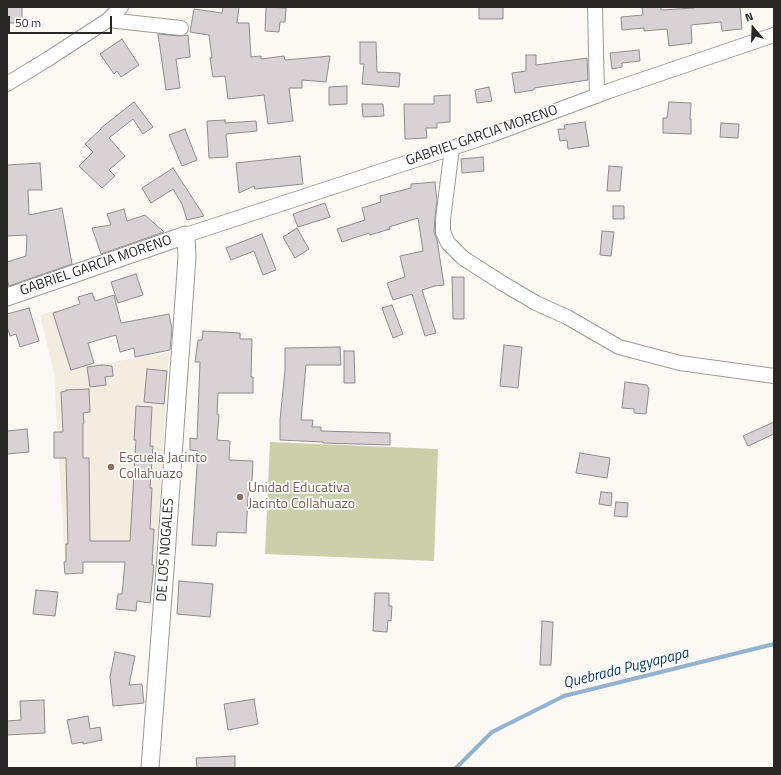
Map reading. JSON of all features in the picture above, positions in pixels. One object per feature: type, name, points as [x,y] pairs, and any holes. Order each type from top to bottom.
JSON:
[{"type":"street","points":[[7,84],[108,20],[121,7]]},
{"type":"street","points":[[596,7],[596,96]]},
{"type":"street","points":[[108,20],[181,28]]},
{"type":"street","name":"GABRIEL GARCIA MORENO","points":[[7,297],[187,235],[491,135],[596,96],[774,35]]},
{"type":"street","points":[[452,148],[443,219],[443,232],[448,243],[463,258],[536,303],[567,317],[619,348],[680,363],[774,376]]},
{"type":"street","name":"DE LOS NOGALES","points":[[150,768],[167,548],[187,257],[187,235]]},
{"type":"shaded area","name":"Escuela Jacinto Collahuazo","points":[[74,306],[89,366],[169,352],[156,562],[65,563],[54,373],[40,315]]},
{"type":"green space","points":[[270,442],[438,449],[434,561],[265,554]]},
{"type":"building","points":[[7,7],[22,7],[22,23],[7,23]]},
{"type":"building","points":[[223,7],[239,7],[237,23],[249,23],[251,57],[261,56],[261,59],[284,56],[285,60],[330,56],[326,82],[302,80],[302,88],[289,88],[293,121],[268,124],[264,95],[228,99],[225,76],[213,77],[209,35],[190,32],[194,9],[222,13]]},
{"type":"building","points":[[266,7],[286,8],[285,22],[280,22],[279,32],[265,31]]},
{"type":"building","points":[[479,7],[503,7],[503,19],[479,19]]},
{"type":"building","points":[[642,7],[661,7],[661,10],[694,7],[740,7],[742,29],[722,31],[721,22],[691,25],[692,43],[669,46],[667,29],[644,31],[644,28],[622,30],[621,17],[643,15]]},
{"type":"building","points":[[158,34],[180,36],[188,35],[190,57],[176,59],[180,88],[166,90]]},
{"type":"building","points":[[122,39],[139,65],[121,77],[117,71],[114,74],[100,54]]},
{"type":"building","points":[[360,42],[376,42],[377,72],[400,73],[399,87],[362,84],[364,64],[360,64]]},
{"type":"building","points":[[639,50],[640,61],[622,63],[622,67],[612,69],[610,53]]},
{"type":"building","points":[[526,55],[536,55],[536,65],[587,58],[588,80],[534,88],[534,90],[515,93],[512,73],[526,71]]},
{"type":"building","points":[[347,86],[347,104],[329,105],[329,87]]},
{"type":"building","points":[[489,87],[492,101],[477,103],[475,90]]},
{"type":"building","points":[[450,95],[450,122],[437,123],[437,128],[426,128],[427,138],[405,139],[404,104],[434,104],[434,96]]},
{"type":"building","points":[[134,102],[153,127],[143,134],[133,119],[109,138],[125,156],[109,170],[115,176],[102,188],[79,166],[93,152],[85,144],[101,128]]},
{"type":"building","points":[[669,102],[691,103],[691,134],[663,133],[663,118],[667,118]]},
{"type":"building","points":[[362,104],[383,104],[384,116],[363,117]]},
{"type":"building","points":[[225,120],[225,123],[256,121],[257,131],[226,134],[228,157],[209,158],[207,121]]},
{"type":"building","points":[[585,122],[589,146],[568,149],[567,140],[560,141],[558,129],[565,129],[564,125]]},
{"type":"building","points":[[721,123],[739,124],[738,138],[720,137]]},
{"type":"building","points":[[185,129],[197,160],[182,166],[169,135]]},
{"type":"building","points":[[300,156],[303,184],[255,189],[254,186],[239,193],[236,163]]},
{"type":"building","points":[[483,157],[484,171],[462,173],[461,159]]},
{"type":"building","points":[[40,163],[42,190],[28,190],[29,215],[62,208],[72,264],[9,286],[7,279],[7,262],[26,256],[27,235],[7,236],[7,165]]},
{"type":"building","points":[[609,166],[622,167],[620,191],[607,191]]},
{"type":"building","points":[[173,168],[204,216],[187,220],[182,204],[173,189],[151,203],[142,188]]},
{"type":"building","points":[[435,182],[437,200],[434,232],[437,240],[444,285],[422,290],[436,333],[425,336],[412,294],[393,300],[387,283],[405,277],[400,256],[423,251],[418,218],[389,227],[390,229],[370,235],[369,233],[342,242],[337,229],[365,220],[362,208],[381,202],[380,196],[411,188],[411,184]]},
{"type":"building","points":[[325,203],[330,217],[298,227],[293,214]]},
{"type":"building","points":[[613,206],[624,206],[624,219],[613,219]]},
{"type":"building","points":[[124,209],[127,221],[145,215],[164,232],[101,254],[92,228],[111,225],[107,214]]},
{"type":"building","points":[[297,228],[309,249],[295,258],[283,237]]},
{"type":"building","points":[[602,231],[614,232],[611,256],[600,255]]},
{"type":"building","points":[[262,234],[276,270],[263,275],[254,251],[231,260],[226,248]]},
{"type":"building","points":[[136,274],[143,295],[118,303],[111,282]]},
{"type":"building","points":[[452,277],[464,277],[464,319],[453,319]]},
{"type":"building","points":[[92,293],[95,301],[114,295],[121,323],[169,314],[172,329],[170,350],[135,357],[134,348],[120,352],[116,335],[88,343],[94,363],[71,370],[53,313],[80,304],[78,297]]},
{"type":"building","points":[[392,305],[403,334],[393,338],[382,308]]},
{"type":"building","points":[[29,308],[39,341],[20,347],[16,334],[10,336],[7,326],[7,314]]},
{"type":"building","points":[[203,331],[240,333],[240,339],[252,339],[251,377],[253,377],[253,393],[218,393],[217,414],[219,415],[217,440],[230,441],[229,460],[253,461],[252,481],[249,481],[246,533],[217,532],[216,546],[192,545],[198,451],[190,450],[190,438],[197,439],[200,362],[195,362],[198,340],[202,340]]},
{"type":"building","points":[[504,345],[522,347],[518,388],[500,386]]},
{"type":"building","points":[[340,347],[341,365],[306,365],[301,420],[313,420],[312,427],[321,427],[321,431],[390,433],[390,445],[280,440],[285,348]]},
{"type":"building","points":[[344,351],[354,351],[355,383],[344,383]]},
{"type":"building","points":[[102,365],[112,366],[113,376],[105,377],[106,385],[90,387],[87,367]]},
{"type":"building","points":[[147,369],[167,371],[164,404],[144,402]]},
{"type":"building","points":[[625,382],[647,385],[649,389],[646,414],[634,413],[634,409],[622,408]]},
{"type":"building","points":[[89,389],[90,412],[83,413],[83,458],[89,458],[90,541],[130,541],[136,440],[134,440],[136,406],[152,407],[150,446],[153,446],[150,488],[152,488],[150,529],[154,529],[152,565],[154,565],[150,603],[137,601],[136,611],[116,609],[118,594],[122,594],[125,562],[83,562],[83,573],[65,574],[64,562],[66,562],[66,544],[68,544],[66,458],[54,458],[54,432],[63,432],[61,392],[66,390]]},
{"type":"building","points":[[774,422],[774,434],[748,446],[743,436]]},
{"type":"building","points":[[27,429],[29,452],[7,454],[7,431]]},
{"type":"building","points":[[580,453],[610,458],[607,478],[576,473]]},
{"type":"building","points":[[601,492],[612,493],[611,506],[599,504]]},
{"type":"building","points":[[616,502],[628,503],[627,517],[614,516]]},
{"type":"building","points":[[179,581],[213,584],[210,617],[177,614]]},
{"type":"building","points":[[36,590],[58,592],[55,616],[33,614]]},
{"type":"building","points":[[375,593],[389,593],[389,606],[392,606],[391,621],[388,620],[387,632],[373,631]]},
{"type":"building","points":[[542,621],[553,622],[551,665],[540,665]]},
{"type":"building","points":[[115,652],[135,656],[129,685],[142,684],[144,703],[113,706],[110,677]]},
{"type":"building","points":[[254,699],[258,724],[228,730],[224,704]]},
{"type":"building","points":[[44,700],[45,733],[7,735],[7,721],[21,720],[20,701]]},
{"type":"building","points":[[88,716],[90,729],[100,727],[102,740],[83,744],[83,742],[72,744],[67,720]]},
{"type":"building","points":[[235,756],[235,768],[197,768],[196,758]]},
{"type":"waterway","name":"Quebrada Pugyapapa","points":[[456,768],[492,732],[564,696],[774,644]]},
{"type":"place","name":"Escuela Jacinto Collahuazo","points":[[111,467]]},
{"type":"place","name":"Unidad Educativa Jacinto Collahuazo","points":[[240,497]]}]
